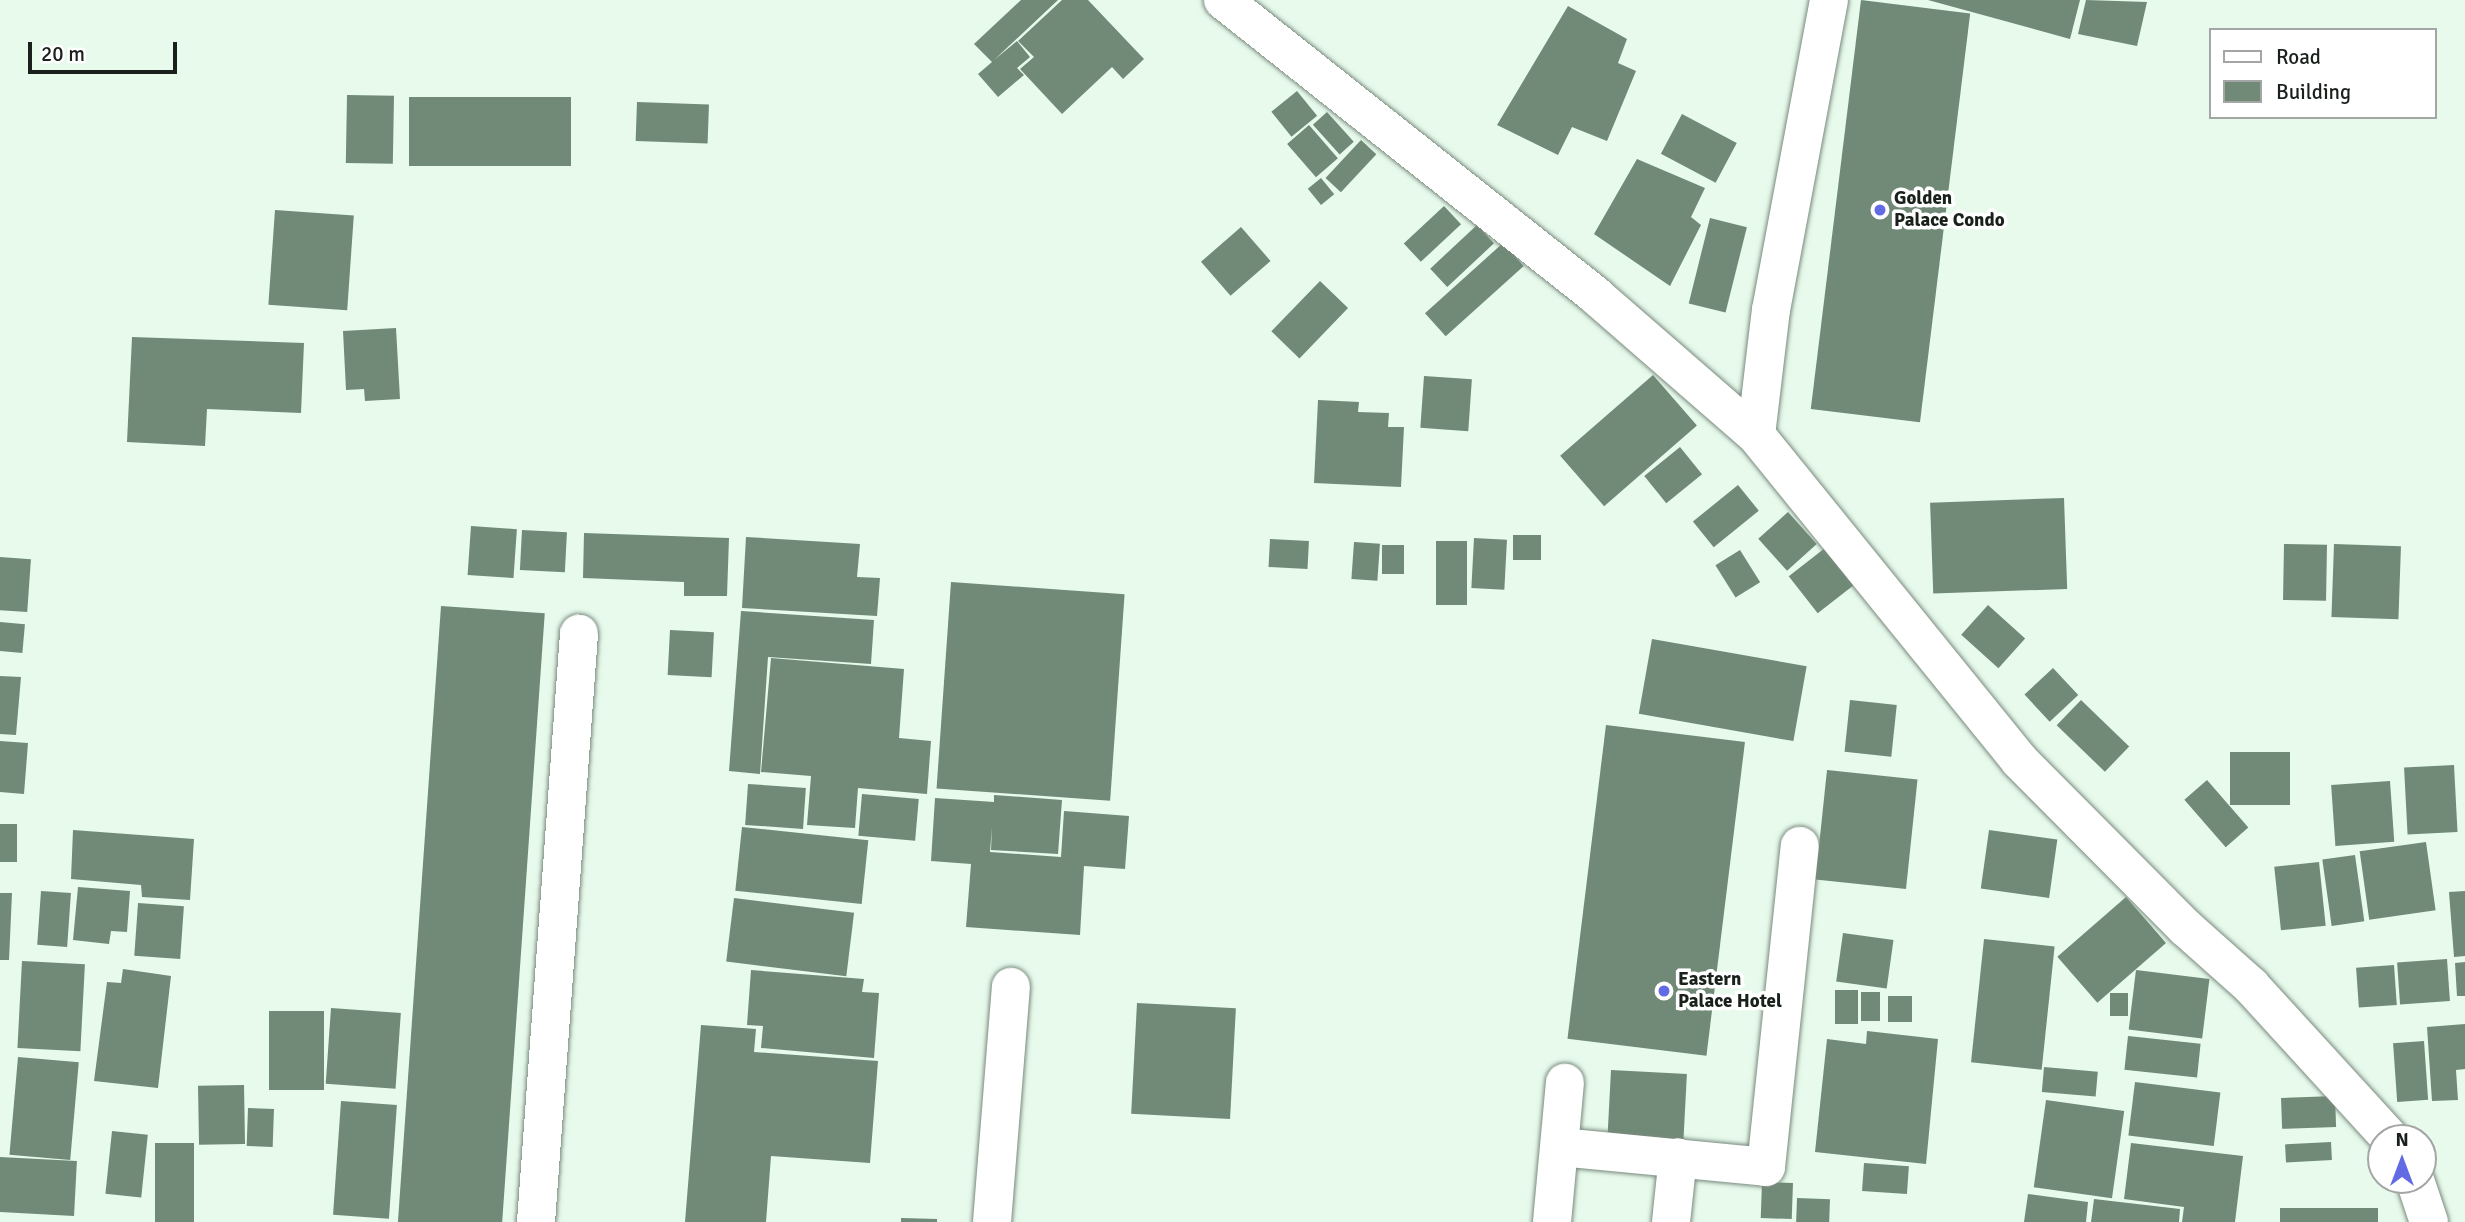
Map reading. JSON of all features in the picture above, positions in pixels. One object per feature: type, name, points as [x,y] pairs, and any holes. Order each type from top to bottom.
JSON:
[{"type":"street","points":[[1223,0],[1575,279],[1756,435],[2019,760],[2186,928],[2251,986],[2381,1124]]},
{"type":"street","points":[[1756,435],[1771,310],[1829,0]]},
{"type":"street","points":[[536,1222],[579,634]]},
{"type":"street","points":[[1560,1147],[1766,1167],[1800,846]]},
{"type":"street","points":[[992,1222],[1011,987]]},
{"type":"street","points":[[1552,1222],[1565,1083]]},
{"type":"street","points":[[1671,1222],[1678,1157]]},
{"type":"street","points":[[2420,1194],[2429,1222]]},
{"type":"building","points":[[1021,0],[1058,0],[994,60],[1017,41],[1030,57],[1017,68],[1024,75],[998,97],[978,74],[992,62],[974,44]]},
{"type":"building","points":[[1062,0],[1088,0],[1144,59],[1123,79],[1112,67],[1062,114],[1020,69],[1034,57],[1018,41]]},
{"type":"building","name":"Golden Palace Condo","points":[[1861,0],[1970,13],[1920,422],[1811,409]]},
{"type":"building","points":[[1928,0],[2080,0],[2070,39]]},
{"type":"building","points":[[2086,0],[2147,2],[2137,46],[2078,34]]},
{"type":"building","points":[[1568,6],[1627,39],[1618,63],[1636,71],[1607,141],[1572,127],[1558,155],[1497,125]]},
{"type":"building","points":[[1297,91],[1317,116],[1291,137],[1271,112]]},
{"type":"building","points":[[347,95],[394,96],[393,164],[346,163]]},
{"type":"building","points":[[409,97],[571,97],[571,166],[409,166]]},
{"type":"building","points":[[637,102],[709,105],[708,143],[636,141]]},
{"type":"building","points":[[1327,112],[1354,142],[1340,154],[1313,125]]},
{"type":"building","points":[[1682,114],[1737,143],[1716,183],[1661,154]]},
{"type":"building","points":[[1309,125],[1338,158],[1316,177],[1287,144]]},
{"type":"building","points":[[1361,140],[1376,154],[1341,192],[1326,178]]},
{"type":"building","points":[[1637,159],[1705,188],[1691,217],[1701,225],[1670,286],[1594,234]]},
{"type":"building","points":[[1321,178],[1334,194],[1321,205],[1308,189]]},
{"type":"building","points":[[1444,206],[1461,224],[1421,262],[1404,244]]},
{"type":"building","points":[[275,210],[354,216],[347,310],[268,305]]},
{"type":"building","points":[[1710,218],[1747,227],[1726,313],[1689,303]]},
{"type":"building","points":[[1477,225],[1494,243],[1447,287],[1430,269]]},
{"type":"building","points":[[1241,227],[1271,261],[1231,296],[1201,262]]},
{"type":"building","points":[[1503,243],[1524,266],[1446,336],[1425,313]]},
{"type":"building","points":[[1320,281],[1348,308],[1299,358],[1271,331]]},
{"type":"building","points":[[396,328],[400,399],[365,401],[364,389],[346,390],[343,331]]},
{"type":"building","points":[[132,337],[304,343],[301,413],[207,409],[205,446],[127,442]]},
{"type":"building","points":[[1653,375],[1697,426],[1604,506],[1560,456]]},
{"type":"building","points":[[1424,376],[1472,379],[1468,431],[1420,428]]},
{"type":"building","points":[[1318,400],[1359,402],[1358,412],[1389,413],[1388,427],[1404,427],[1401,487],[1314,483]]},
{"type":"building","points":[[1680,447],[1702,474],[1666,503],[1644,476]]},
{"type":"building","points":[[1738,485],[1759,511],[1714,547],[1693,522]]},
{"type":"building","points":[[2064,498],[2067,589],[1933,594],[1930,503]]},
{"type":"building","points":[[1788,512],[1817,544],[1787,571],[1758,539]]},
{"type":"building","points":[[471,526],[517,529],[513,578],[468,575]]},
{"type":"building","points":[[522,530],[567,532],[565,572],[520,570]]},
{"type":"building","points":[[584,533],[729,538],[727,596],[684,596],[684,582],[583,578]]},
{"type":"building","points":[[1513,535],[1541,535],[1541,560],[1513,560]]},
{"type":"building","points":[[746,537],[860,544],[857,577],[880,578],[877,616],[742,608]]},
{"type":"building","points":[[1474,538],[1507,540],[1504,590],[1471,588]]},
{"type":"building","points":[[1270,539],[1309,541],[1307,569],[1269,567]]},
{"type":"building","points":[[1436,541],[1467,541],[1467,605],[1436,605]]},
{"type":"building","points":[[1354,542],[1380,544],[1377,581],[1351,579]]},
{"type":"building","points":[[2284,544],[2327,545],[2326,601],[2283,600]]},
{"type":"building","points":[[2334,544],[2401,546],[2398,619],[2331,617]]},
{"type":"building","points":[[1382,545],[1404,545],[1404,574],[1382,574]]},
{"type":"building","points":[[1825,548],[1854,585],[1818,613],[1789,576]]},
{"type":"building","points":[[1740,550],[1760,582],[1736,598],[1715,565]]},
{"type":"building","points":[[0,557],[31,559],[27,612],[0,610]]},
{"type":"building","points":[[951,582],[1125,594],[1110,801],[937,788]]},
{"type":"building","points":[[1988,605],[2025,638],[1998,668],[1961,635]]},
{"type":"building","points":[[441,606],[545,613],[502,1222],[398,1222]]},
{"type":"building","points":[[741,611],[874,620],[871,664],[768,657],[760,774],[729,771]]},
{"type":"building","points":[[0,622],[25,624],[22,653],[0,651]]},
{"type":"building","points":[[670,630],[714,632],[712,677],[668,675]]},
{"type":"building","points":[[1652,639],[1807,666],[1793,741],[1639,714]]},
{"type":"building","points":[[771,658],[904,669],[899,738],[931,741],[927,794],[858,788],[855,828],[807,825],[811,776],[761,772]]},
{"type":"building","points":[[2053,668],[2078,695],[2050,722],[2024,695]]},
{"type":"building","points":[[0,676],[21,677],[16,735],[0,734]]},
{"type":"building","points":[[1850,700],[1897,705],[1891,757],[1845,752]]},
{"type":"building","points":[[2081,700],[2129,747],[2105,772],[2057,725]]},
{"type":"building","points":[[1606,725],[1745,742],[1706,1056],[1567,1039]]},
{"type":"building","points":[[0,741],[28,743],[24,794],[0,792]]},
{"type":"building","points":[[2230,752],[2290,752],[2290,805],[2230,805]]},
{"type":"building","points":[[2454,765],[2458,832],[2408,835],[2404,768]]},
{"type":"building","points":[[1827,770],[1918,780],[1906,889],[1816,879]]},
{"type":"building","points":[[2207,780],[2248,828],[2226,847],[2184,800]]},
{"type":"building","points":[[2390,781],[2394,842],[2335,846],[2331,785]]},
{"type":"building","points":[[748,784],[806,788],[803,829],[745,825]]},
{"type":"building","points":[[862,794],[919,799],[915,841],[858,836]]},
{"type":"building","points":[[994,795],[1062,800],[1058,854],[991,850],[992,827],[990,852],[1061,857],[1064,811],[1129,816],[1125,869],[1084,866],[1080,935],[966,927],[971,864],[931,861],[935,798],[994,802]]},
{"type":"building","points":[[0,824],[17,824],[17,862],[0,862]]},
{"type":"building","points":[[742,827],[868,840],[862,904],[735,891]]},
{"type":"building","points":[[73,830],[194,839],[190,900],[142,897],[141,885],[71,879]]},
{"type":"building","points":[[1989,830],[2057,840],[2049,898],[1981,888]]},
{"type":"building","points":[[2426,842],[2436,910],[2369,920],[2360,851]]},
{"type":"building","points":[[2355,855],[2364,921],[2332,926],[2322,860]]},
{"type":"building","points":[[2319,862],[2326,926],[2281,930],[2274,867]]},
{"type":"building","points":[[78,887],[130,891],[127,932],[111,931],[109,944],[73,940]]},
{"type":"building","points":[[41,891],[71,893],[67,947],[37,945]]},
{"type":"building","points":[[2465,891],[2465,956],[2454,957],[2449,892]]},
{"type":"building","points":[[0,893],[12,893],[9,960],[0,960]]},
{"type":"building","points":[[2126,897],[2166,943],[2097,1003],[2057,957]]},
{"type":"building","points":[[734,898],[854,913],[846,976],[726,962]]},
{"type":"building","points":[[138,903],[184,906],[180,959],[134,956]]},
{"type":"building","points":[[1843,933],[1894,940],[1887,989],[1836,982]]},
{"type":"building","points":[[1984,939],[2055,946],[2042,1070],[1971,1062]]},
{"type":"building","points":[[2447,959],[2450,1001],[2400,1004],[2397,962]]},
{"type":"building","points":[[22,961],[85,964],[80,1051],[17,1048]]},
{"type":"building","points":[[2465,962],[2465,996],[2457,996],[2455,963]]},
{"type":"building","points":[[2394,965],[2397,1005],[2359,1008],[2356,968]]},
{"type":"building","points":[[123,969],[171,976],[158,1088],[94,1081],[107,982],[121,983]]},
{"type":"building","points":[[751,970],[864,979],[862,992],[879,993],[874,1058],[761,1048],[763,1026],[747,1025]]},
{"type":"building","points":[[2136,970],[2209,979],[2202,1039],[2129,1030]]},
{"type":"building","points":[[1835,990],[1858,990],[1858,1024],[1835,1024]]},
{"type":"building","points":[[1861,992],[1880,992],[1880,1021],[1861,1021]]},
{"type":"building","points":[[2110,993],[2128,993],[2128,1016],[2110,1016]]},
{"type":"building","points":[[1888,996],[1912,996],[1912,1022],[1888,1022]]},
{"type":"building","points":[[1137,1003],[1236,1008],[1230,1119],[1131,1114]]},
{"type":"building","points":[[331,1008],[401,1013],[396,1089],[326,1084]]},
{"type":"building","points":[[269,1011],[324,1011],[324,1090],[269,1090]]},
{"type":"building","points":[[2465,1024],[2465,1069],[2456,1070],[2458,1100],[2432,1101],[2427,1027]]},
{"type":"building","points":[[701,1025],[756,1029],[754,1052],[878,1061],[870,1163],[771,1156],[766,1222],[685,1222]]},
{"type":"building","points":[[1867,1031],[1938,1039],[1926,1164],[1815,1152],[1827,1039],[1866,1044]]},
{"type":"building","points":[[2128,1036],[2201,1044],[2197,1077],[2124,1070]]},
{"type":"building","points":[[2424,1041],[2428,1100],[2397,1102],[2393,1043]]},
{"type":"building","points":[[18,1057],[79,1062],[70,1160],[9,1155]]},
{"type":"building","points":[[2044,1067],[2098,1072],[2096,1097],[2042,1092]]},
{"type":"building","points":[[1611,1070],[1687,1074],[1683,1142],[1607,1138]]},
{"type":"building","points":[[2135,1082],[2220,1092],[2214,1146],[2128,1136]]},
{"type":"building","points":[[244,1085],[245,1144],[199,1145],[198,1086]]},
{"type":"building","points":[[2335,1096],[2336,1127],[2282,1129],[2281,1098]]},
{"type":"building","points":[[2046,1100],[2124,1111],[2112,1198],[2034,1187]]},
{"type":"building","points":[[341,1101],[397,1105],[389,1219],[333,1215]]},
{"type":"building","points":[[248,1108],[274,1109],[273,1147],[247,1146]]},
{"type":"building","points":[[112,1131],[148,1135],[141,1197],[105,1194]]},
{"type":"building","points":[[2331,1142],[2332,1160],[2286,1162],[2285,1144]]},
{"type":"building","points":[[155,1143],[194,1143],[194,1222],[155,1222]]},
{"type":"building","points":[[2131,1143],[2243,1156],[2235,1222],[2182,1222],[2184,1207],[2124,1199]]},
{"type":"building","points":[[0,1157],[77,1161],[74,1216],[0,1212]]},
{"type":"building","points":[[1864,1163],[1909,1166],[1907,1194],[1862,1191]]},
{"type":"building","points":[[1762,1182],[1793,1183],[1792,1219],[1761,1218]]},
{"type":"building","points":[[2028,1194],[2088,1202],[2086,1222],[2024,1222]]},
{"type":"building","points":[[1797,1198],[1830,1199],[1829,1222],[1796,1222]]},
{"type":"building","points":[[2094,1199],[2180,1209],[2179,1222],[2091,1222]]},
{"type":"building","points":[[2280,1208],[2378,1208],[2378,1222],[2280,1222]]},
{"type":"building","points":[[901,1218],[937,1219],[937,1222],[901,1222]]},
{"type":"place","name":"Golden Palace Condo","points":[[1880,210]]},
{"type":"place","name":"Eastern Palace Hotel","points":[[1664,991]]}]
